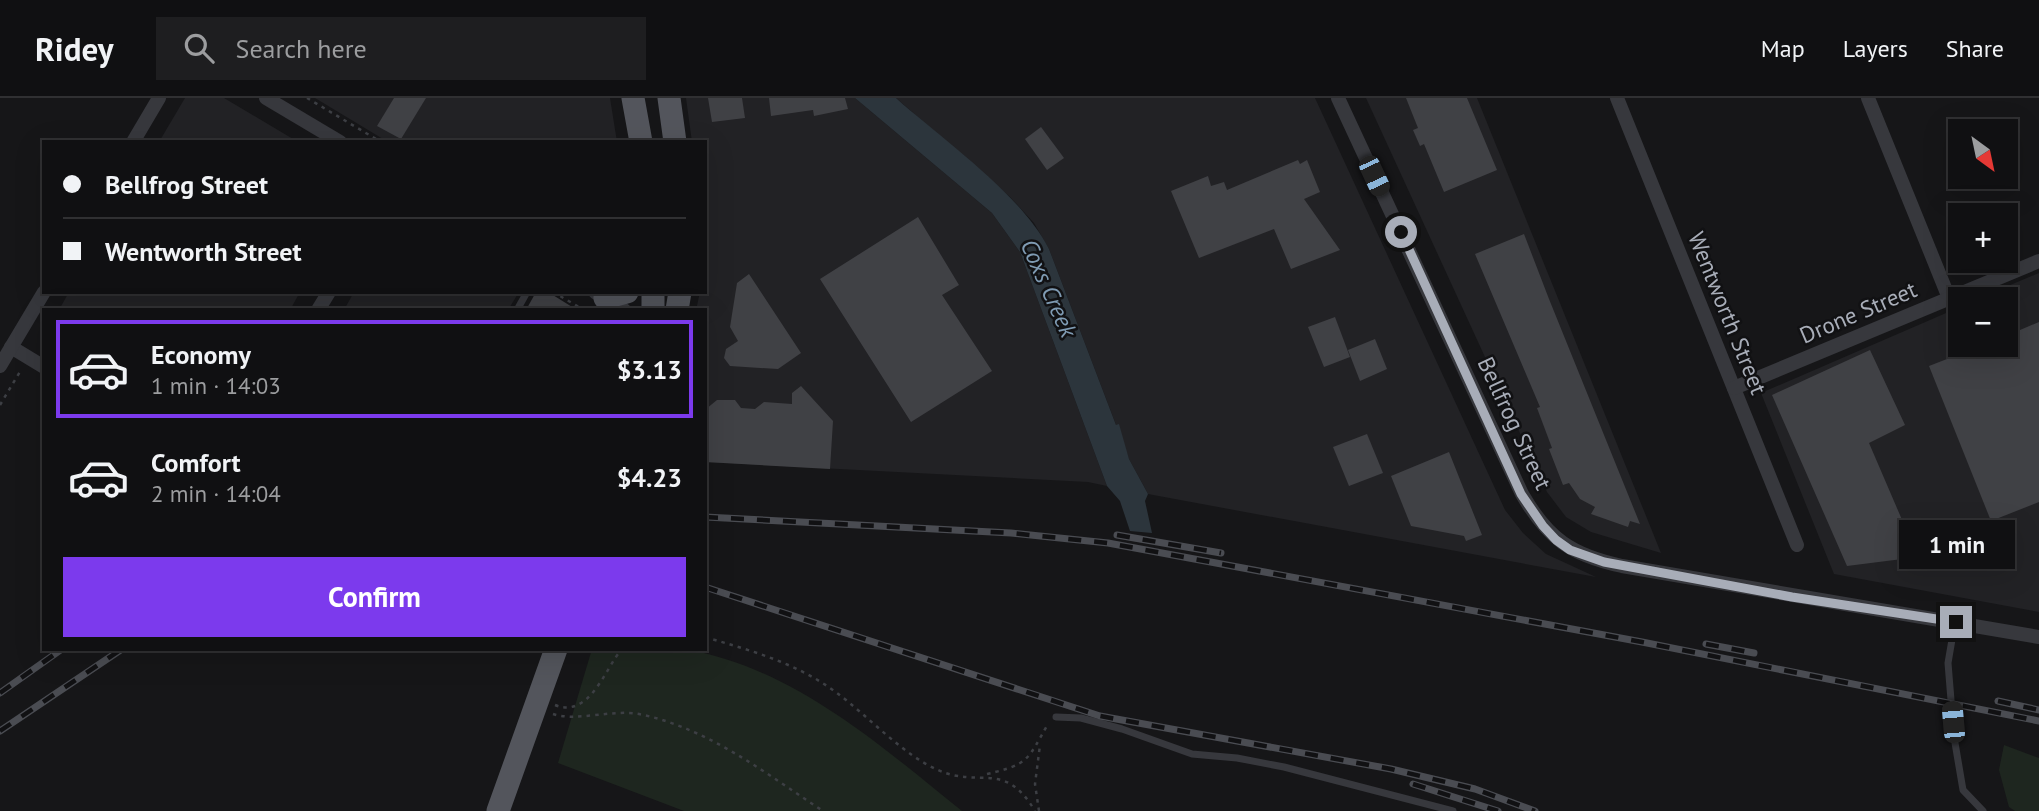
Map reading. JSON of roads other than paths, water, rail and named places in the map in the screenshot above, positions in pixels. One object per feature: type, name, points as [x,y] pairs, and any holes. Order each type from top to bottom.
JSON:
[{"type":"main road","points":[[633,98],[641,140]]},
{"type":"main road","points":[[669,98],[676,140]]},
{"type":"main road","points":[[498,811],[555,651]]},
{"type":"street","points":[[134,140],[159,98]]},
{"type":"street","points":[[266,98],[337,140]]},
{"type":"street","name":"Bellfrog Street","points":[[1338,98],[1521,494],[1543,526],[1570,550],[1604,562],[1792,597],[1956,622]]},
{"type":"street","name":"Wentworth Street","points":[[1617,98],[1797,545]]},
{"type":"street","points":[[1868,98],[1948,296]]},
{"type":"street","name":"Drone Street","points":[[1976,287],[2039,261]]},
{"type":"street","points":[[0,366],[43,294]]},
{"type":"street","name":"Drone Street","points":[[1734,388],[1948,298]]},
{"type":"street","points":[[11,348],[42,366]]},
{"type":"street","points":[[1956,622],[2039,637]]},
{"type":"lane","points":[[1956,622],[1948,663],[1954,737],[1964,790],[1983,811]]},
{"type":"lane","points":[[1056,717],[1081,719],[1122,729],[1192,754],[1284,767],[1453,811]]},
{"type":"water","name":"Coxs Creek","points":[[855,98],[896,98],[1001,188],[1036,228],[1049,249],[1116,425],[1119,424],[1129,459],[1148,494],[1145,501],[1152,533],[1130,531],[1120,501],[1107,486],[1020,252],[992,213]]},
{"type":"railway","points":[[707,517],[1011,533],[1108,543],[1642,642],[2039,721]]},
{"type":"railway","points":[[1117,535],[1221,553]]},
{"type":"railway","points":[[707,588],[1100,716],[1391,769],[1475,789],[1535,811]]},
{"type":"railway","points":[[1706,644],[1754,653]]},
{"type":"railway","points":[[0,693],[59,651]]},
{"type":"railway","points":[[0,731],[119,651]]},
{"type":"railway","points":[[1998,701],[2039,710]]},
{"type":"railway","points":[[1413,784],[1498,811]]}]
